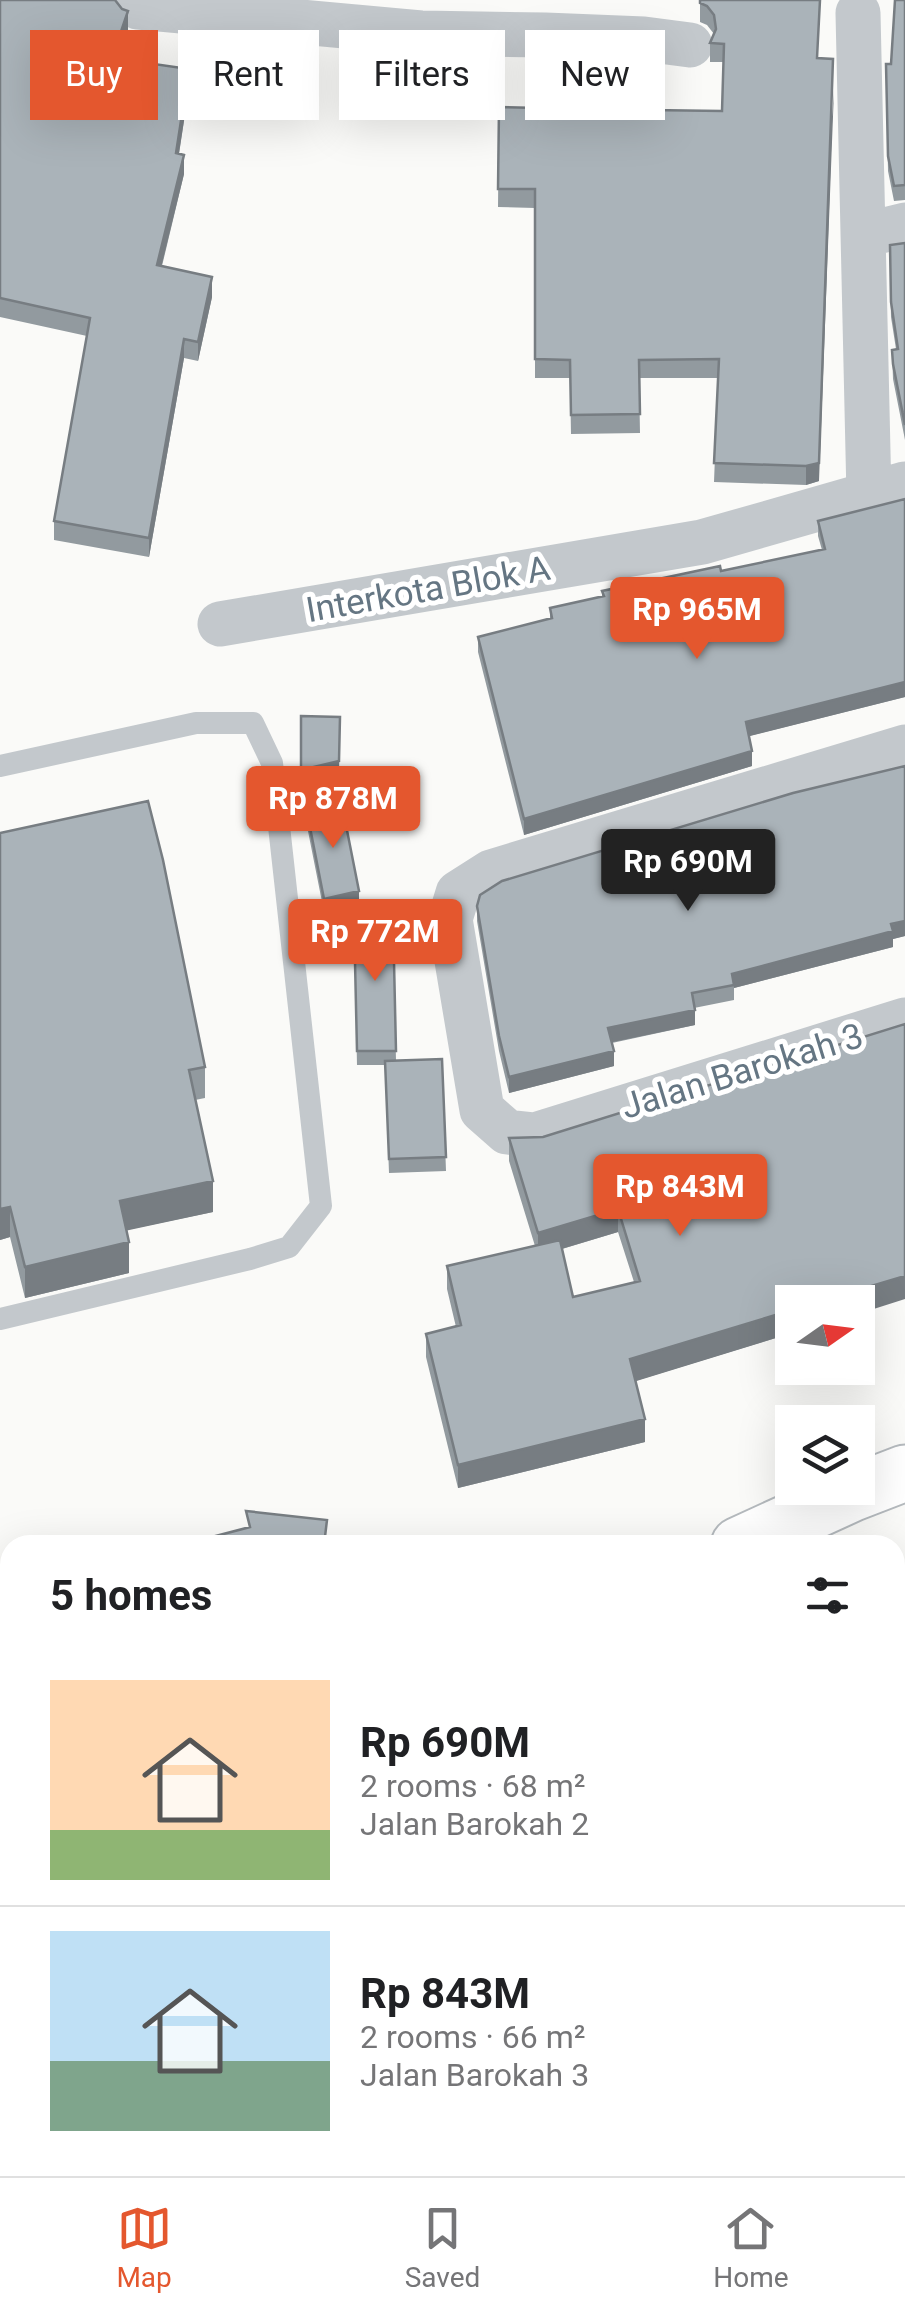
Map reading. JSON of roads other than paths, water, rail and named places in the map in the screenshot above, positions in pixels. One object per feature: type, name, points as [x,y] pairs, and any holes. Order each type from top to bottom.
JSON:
[{"type":"main road","points":[[761,1535],[905,1473]]},
{"type":"street","points":[[138,7],[422,16],[545,34],[690,45]]},
{"type":"street","name":"Interkota Blok A","points":[[220,624],[702,542],[887,490],[884,230],[858,13]]},
{"type":"street","name":"Jalan Barokah 3","points":[[905,747],[491,872],[458,893],[450,919],[482,1110],[507,1132],[535,1135],[905,1020]]},
{"type":"lane","points":[[0,766],[196,723],[253,723],[272,762],[321,1206],[289,1247],[0,1318]]}]
